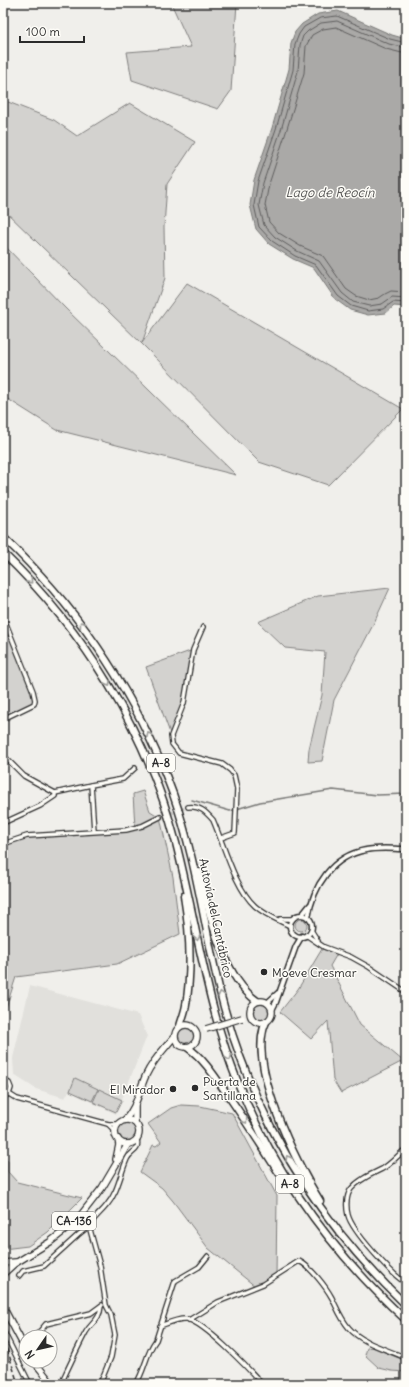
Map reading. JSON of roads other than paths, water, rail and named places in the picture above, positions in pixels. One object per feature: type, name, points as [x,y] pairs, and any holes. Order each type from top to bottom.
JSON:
[{"type":"highway","name":"Autovía del Cantábrico","points":[[3,537],[35,568],[86,629],[109,662],[142,721],[170,784],[189,847],[226,1014],[255,1094],[283,1150],[314,1199],[348,1244],[388,1288],[406,1305]]},
{"type":"highway","name":"Autovía del Cantábrico","points":[[3,553],[50,603],[86,649],[121,706],[149,766],[164,802],[176,843],[203,970],[216,1021],[242,1092],[269,1147],[305,1207],[339,1250],[383,1299],[406,1320]]},
{"type":"highway","points":[[149,766],[148,768],[173,844],[182,881],[187,913],[190,950],[189,973],[186,1006],[180,1026]]},
{"type":"highway","points":[[170,784],[190,840],[220,946],[228,964],[242,988],[248,995],[257,1001]]},
{"type":"highway","points":[[266,1022],[261,1038],[264,1066],[276,1111],[292,1150],[312,1189],[326,1210],[388,1288]]},
{"type":"highway","points":[[187,1047],[200,1058],[222,1087],[288,1188],[320,1231],[346,1263],[383,1299]]},
{"type":"main road","points":[[242,1018],[259,1023],[266,1022],[271,1017],[272,1010],[267,1003],[257,1001],[251,1006],[250,1013],[252,1020]]},
{"type":"main road","points":[[163,1051],[171,1047],[187,1047],[195,1042],[197,1036],[206,1029],[242,1018],[250,1013]]},
{"type":"main road","points":[[114,1165],[118,1151],[118,1139],[115,1131],[118,1124],[128,1116],[136,1103],[146,1074],[155,1060],[174,1037],[176,1030],[180,1026],[186,1024],[194,1028],[206,1029]]},
{"type":"main road","points":[[194,1028],[197,1036]]},
{"type":"main road","points":[[174,1037],[180,1046]]},
{"type":"main road","points":[[114,1165],[128,1144],[137,1139],[139,1130],[135,1122],[136,1103]]},
{"type":"main road","points":[[124,1120],[135,1122]]},
{"type":"main road","points":[[118,1139],[128,1144]]},
{"type":"main road","name":"CA-136","points":[[18,1262],[40,1249],[69,1227],[95,1197],[108,1178],[114,1165]]},
{"type":"main road","points":[[3,1263],[18,1262]]},
{"type":"main road","points":[[3,1274],[18,1262]]},
{"type":"main road","points":[[3,1307],[18,1335]]},
{"type":"main road","points":[[40,1369],[52,1384]]},
{"type":"street","points":[[3,616],[33,690],[35,700],[34,704],[3,719]]},
{"type":"street","points":[[203,627],[193,650],[184,703],[171,736],[172,744],[179,753],[222,764],[234,775],[237,788],[235,832],[221,838]]},
{"type":"street","points":[[3,756],[24,776],[55,793],[123,779],[135,768]]},
{"type":"street","points":[[91,785],[94,831]]},
{"type":"street","points":[[3,823],[40,806],[55,796],[55,793]]},
{"type":"street","points":[[188,807],[196,806],[207,813],[213,820],[246,897],[262,912],[290,926],[295,935],[296,946]]},
{"type":"street","points":[[3,844],[28,836],[126,830],[142,826],[160,817]]},
{"type":"street","points":[[308,918],[310,905],[319,883],[332,867],[344,858],[358,852],[372,849],[406,849]]},
{"type":"street","points":[[277,919],[293,919],[302,915],[310,905]]},
{"type":"street","points":[[302,915],[308,918],[312,924],[311,930],[321,944]]},
{"type":"street","points":[[290,926],[293,919]]},
{"type":"street","points":[[272,1010],[296,946],[311,930]]},
{"type":"street","points":[[295,935],[304,936],[351,957],[369,967],[406,992]]},
{"type":"street","points":[[267,1003],[278,993]]},
{"type":"street","points":[[3,1080],[10,1086],[9,1094]]},
{"type":"street","points":[[3,1097],[9,1094]]},
{"type":"street","points":[[9,1094],[17,1099],[108,1124],[118,1124]]},
{"type":"street","points":[[108,1124],[115,1131]]},
{"type":"street","points":[[19,1276],[23,1272],[44,1266],[89,1226],[94,1218],[107,1206],[118,1186],[127,1159],[138,1147],[137,1139]]},
{"type":"street","points":[[406,1149],[383,1168],[365,1177],[351,1189],[346,1205],[348,1216],[357,1231],[396,1276],[406,1283]]},
{"type":"street","points":[[89,1226],[100,1266],[106,1302],[115,1335],[111,1357],[100,1384]]},
{"type":"street","points":[[136,1384],[140,1379],[150,1347],[156,1340],[175,1281],[199,1268],[208,1256]]},
{"type":"street","points":[[160,1326],[172,1321],[188,1320],[218,1302],[263,1284],[299,1262],[313,1273],[331,1296],[341,1317],[349,1328],[365,1341],[406,1358]]},
{"type":"street","points":[[42,1329],[46,1324],[91,1313],[106,1302]]},
{"type":"street","points":[[64,1384],[64,1377],[87,1330],[97,1320],[101,1306]]},
{"type":"street","points":[[188,1320],[203,1328],[241,1361],[262,1384]]},
{"type":"street","points":[[3,1330],[30,1384]]},
{"type":"water","name":"Lago de Reocín","points":[[338,11],[392,35],[406,39],[406,307],[394,306],[386,313],[368,315],[350,310],[335,299],[314,268],[293,259],[269,244],[256,229],[250,205],[254,180],[272,128],[289,69],[291,43],[295,32],[302,24],[318,14]]},
{"type":"waterway","points":[[192,800],[230,811],[260,802],[333,790],[377,795],[406,794]]},
{"type":"tunnel","points":[[160,817],[188,807]]},
{"type":"railway","points":[[3,1340],[18,1384]]},
{"type":"place","name":"Moeve Cresmar","points":[[264,972]]},
{"type":"place","name":"Puerta de Santillana","points":[[195,1088]]},
{"type":"place","name":"El Mirador","points":[[173,1089]]}]
